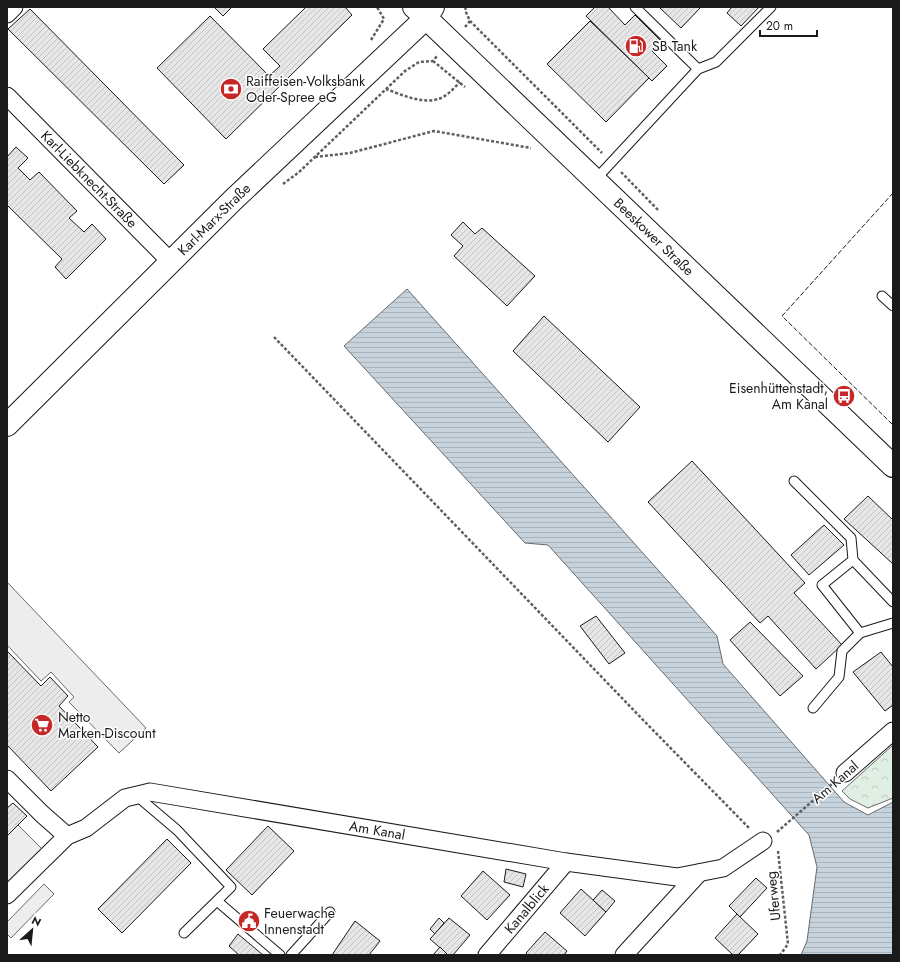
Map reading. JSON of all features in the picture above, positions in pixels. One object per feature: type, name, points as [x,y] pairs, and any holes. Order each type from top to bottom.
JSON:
[{"type":"street","points":[[7,14],[14,7]]},
{"type":"street","name":"Beeskower Straße","points":[[424,11],[595,180],[893,466]]},
{"type":"street","name":"Karl-Marx-Straße","points":[[7,425],[424,11]]},
{"type":"street","name":"Karl-Liebknecht-Straße","points":[[7,96],[171,262]]},
{"type":"street","name":"Am Kanal","points":[[845,773],[893,731]]},
{"type":"street","points":[[7,779],[42,814],[67,836],[7,895]]},
{"type":"street","name":"Am Kanal","points":[[67,836],[86,828],[125,798],[150,792],[566,862],[677,876],[724,868],[772,841]]},
{"type":"street","name":"Kanalblick","points":[[487,955],[566,862]]},
{"type":"street","points":[[624,955],[699,873]]},
{"type":"lane","points":[[635,7],[698,69]]},
{"type":"lane","points":[[595,180],[698,69],[716,62],[771,7]]},
{"type":"lane","points":[[882,296],[893,306]]},
{"type":"lane","points":[[794,481],[851,538],[852,560],[893,602]]},
{"type":"lane","points":[[852,560],[822,585],[860,632]]},
{"type":"lane","points":[[813,708],[839,677],[842,651],[860,632],[893,623]]},
{"type":"lane","points":[[137,796],[177,830],[231,887],[184,933]]},
{"type":"lane","points":[[217,901],[280,955]]},
{"type":"lane","points":[[291,955],[330,912]]},
{"type":"path","points":[[377,7],[384,19],[381,25]]},
{"type":"path","points":[[466,7],[465,10],[470,21],[661,212]]},
{"type":"path","points":[[386,89],[405,96],[426,100],[443,97],[460,82]]},
{"type":"path","points":[[314,157],[350,153],[434,131],[536,149]]},
{"type":"path","points":[[274,337],[647,724],[772,841]]},
{"type":"path","name":"Am Kanal","points":[[772,841],[792,820],[845,773]]},
{"type":"path","name":"Uferweg","points":[[772,841],[788,944],[780,955]]},
{"type":"green space","points":[[893,745],[893,798],[868,808],[850,799],[842,791]]},
{"type":"shaded area","points":[[407,289],[717,636],[723,664],[844,802],[868,815],[893,802],[893,955],[801,955],[807,941],[817,867],[809,835],[548,545],[525,543],[344,346]]},
{"type":"shaded area","points":[[7,582],[146,728],[119,753],[69,702],[74,697],[51,672],[41,681],[7,645]]},
{"type":"shaded area","points":[[18,825],[43,850],[7,884],[7,836]]},
{"type":"shaded area","points":[[44,884],[54,894],[11,938],[7,934],[7,922]]},
{"type":"building","points":[[214,7],[232,7],[223,16]]},
{"type":"building","points":[[306,7],[345,7],[352,15],[226,139],[157,68],[210,16],[269,76],[280,66],[263,49]]},
{"type":"building","name":"SB Tank","points":[[595,7],[608,7],[625,25],[635,15],[661,41],[652,51],[667,66],[652,81],[586,16]]},
{"type":"building","points":[[659,7],[701,7],[681,28]]},
{"type":"building","points":[[732,7],[759,7],[741,26],[727,13]]},
{"type":"building","points":[[30,9],[184,165],[164,184],[8,29]]},
{"type":"building","points":[[590,21],[649,78],[606,122],[547,64]]},
{"type":"building","points":[[16,147],[28,158],[18,168],[30,180],[39,172],[77,211],[69,218],[84,232],[92,224],[106,239],[66,279],[55,267],[62,259],[7,205],[7,157]]},
{"type":"building","points":[[463,222],[475,234],[482,228],[535,276],[507,306],[454,256],[463,246],[451,235]]},
{"type":"building","points":[[544,316],[640,407],[608,442],[513,351]]},
{"type":"building","points":[[692,461],[805,583],[794,593],[842,645],[816,669],[768,616],[760,623],[648,502]]},
{"type":"building","points":[[868,496],[893,520],[893,564],[844,519]]},
{"type":"building","points":[[824,525],[844,545],[809,575],[791,555]]},
{"type":"building","points":[[596,616],[625,653],[609,664],[580,626]]},
{"type":"building","points":[[750,622],[803,676],[780,696],[730,640]]},
{"type":"building","name":"Netto Marken-Discount","points":[[7,651],[41,686],[50,677],[68,696],[59,706],[98,747],[51,791],[7,745]]},
{"type":"building","points":[[881,652],[893,667],[893,705],[885,711],[853,672]]},
{"type":"building","points":[[13,803],[27,816],[7,836],[7,808]]},
{"type":"building","points":[[268,826],[294,851],[252,895],[226,870]]},
{"type":"building","points":[[167,839],[191,863],[122,933],[98,909]]},
{"type":"building","points":[[506,869],[526,874],[523,887],[504,882]]},
{"type":"building","points":[[483,871],[510,895],[487,920],[461,896]]},
{"type":"building","points":[[756,878],[767,888],[740,917],[729,906]]},
{"type":"building","points":[[581,889],[606,912],[585,936],[560,913]]},
{"type":"building","points":[[602,890],[615,901],[606,912],[593,900]]},
{"type":"building","points":[[737,914],[758,934],[738,955],[733,955],[715,938]]},
{"type":"building","points":[[439,918],[444,923],[435,934],[430,929]]},
{"type":"building","points":[[449,918],[470,935],[453,955],[448,955],[430,939]]},
{"type":"building","points":[[355,921],[380,941],[369,955],[332,955]]},
{"type":"building","points":[[545,932],[567,951],[564,955],[528,955],[526,953]]},
{"type":"building","points":[[238,934],[263,955],[239,955],[229,946]]},
{"type":"building","points":[[440,947],[448,955],[433,955]]},
{"type":"fence","points":[[893,193],[782,316],[893,425]]},
{"type":"place","name":"SB Tank","points":[[636,46]]},
{"type":"place","name":"Raiffeisen-Volksbank Oder-Spree eG","points":[[231,89]]},
{"type":"place","name":"Eisenhüttenstadt, Am Kanal","points":[[844,396]]},
{"type":"place","name":"Netto Marken-Discount","points":[[42,725]]},
{"type":"place","name":"Feuerwache Innenstadt","points":[[249,921]]}]
